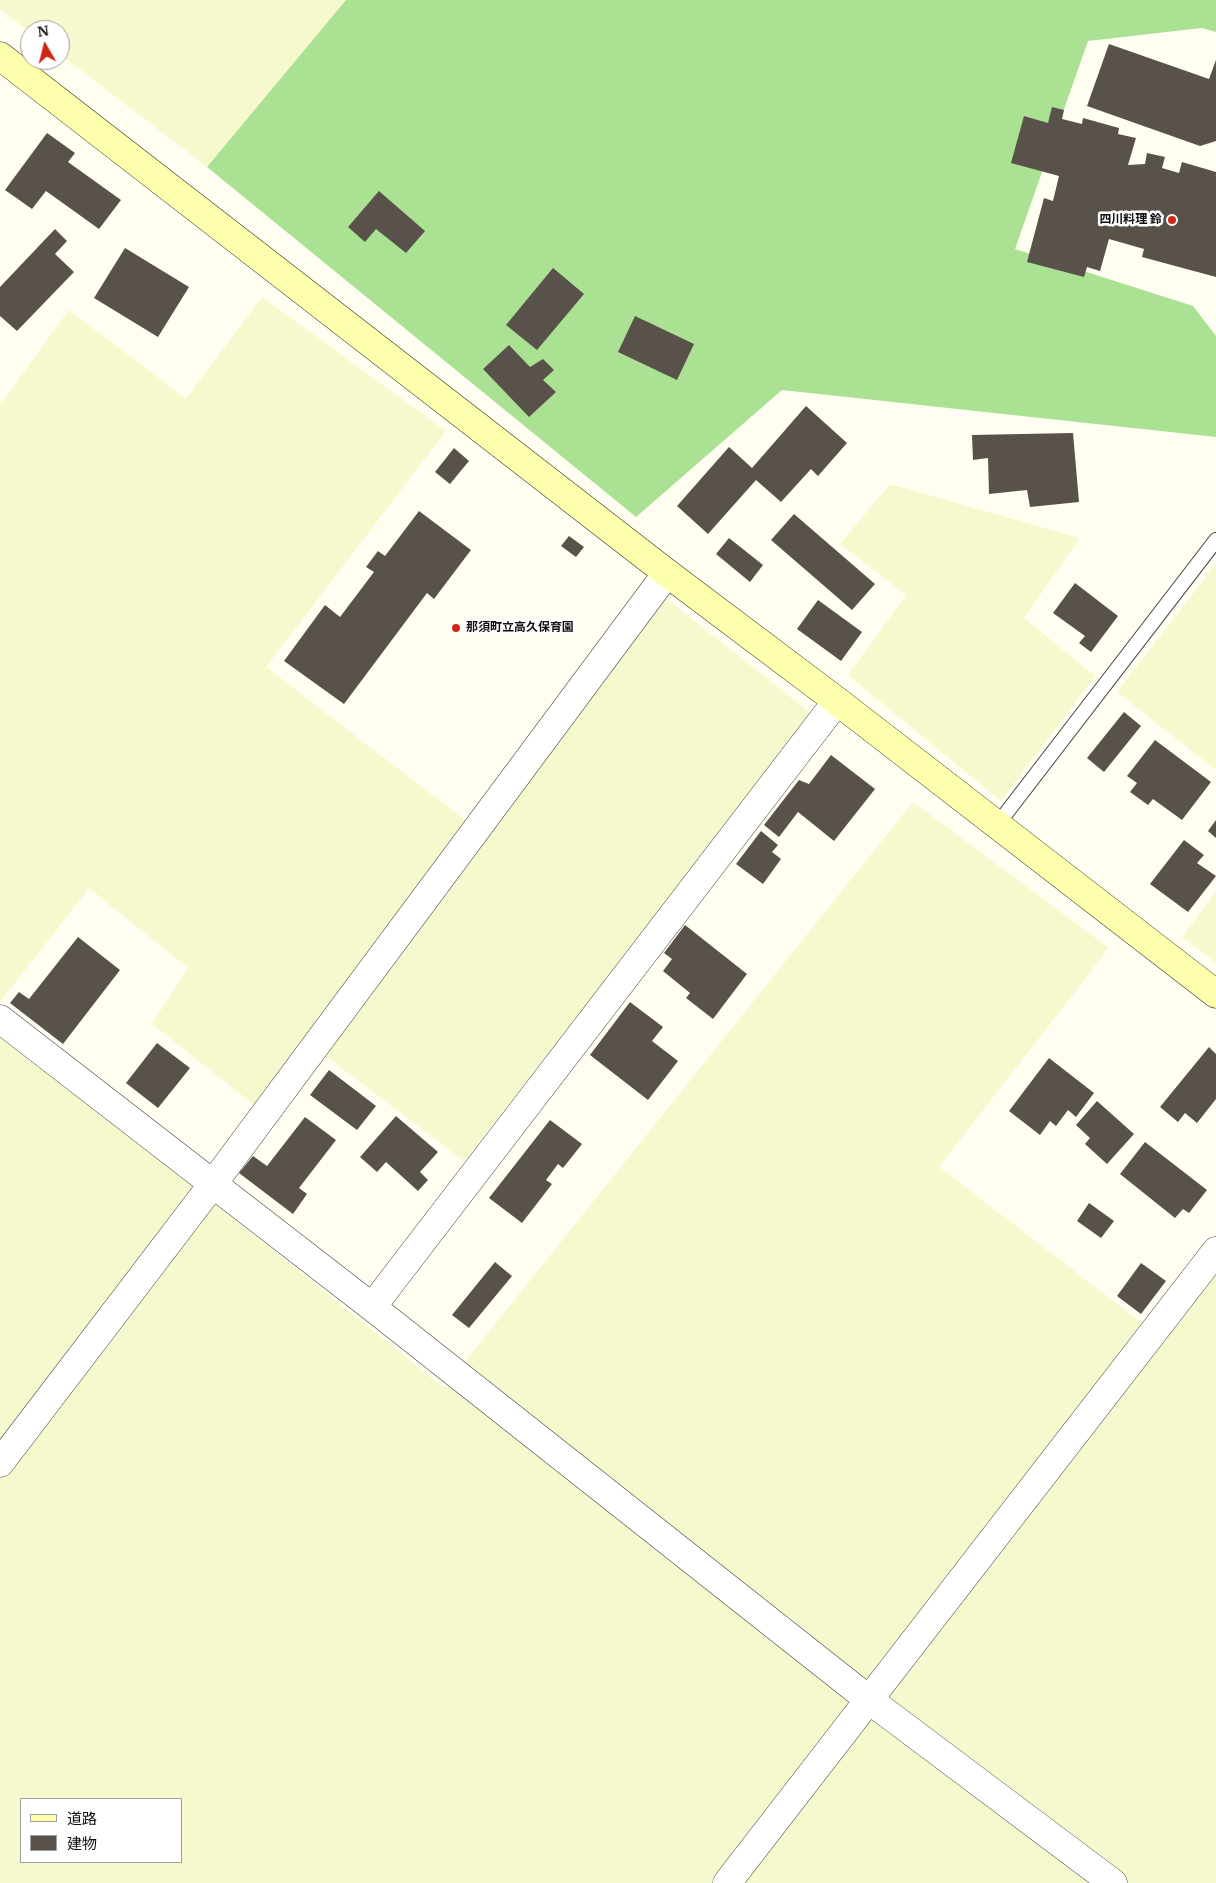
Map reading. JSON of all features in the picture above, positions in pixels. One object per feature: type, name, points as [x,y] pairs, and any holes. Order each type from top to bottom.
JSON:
[{"type":"street","points":[[0,56],[667,573],[837,701],[1216,994]]},
{"type":"street","points":[[0,1463],[212,1185],[667,573]]},
{"type":"street","points":[[372,1307],[837,701]]},
{"type":"street","points":[[0,1019],[372,1307],[868,1699],[1112,1883]]},
{"type":"street","points":[[727,1883],[1216,1251]]},
{"type":"lane","points":[[997,825],[1216,540]]},
{"type":"green space","points":[[0,0],[346,0],[207,167],[70,62],[70,20],[20,20],[20,24],[0,9]]},
{"type":"green space","points":[[346,0],[1216,0],[1216,32],[1202,28],[1088,41],[1015,249],[1193,306],[1216,336],[1216,437],[782,390],[636,517],[207,167]]},
{"type":"green space","points":[[262,297],[446,431],[266,667],[466,821],[662,595],[813,715],[464,1161],[310,1044],[257,1107],[152,1024],[188,968],[89,888],[0,1002],[0,401],[2,402],[69,310],[186,399]]},
{"type":"green space","points":[[890,484],[1080,538],[1024,618],[1095,676],[1001,801],[848,675],[906,595],[840,544]]},
{"type":"green space","points":[[1216,564],[1216,770],[1117,692]]},
{"type":"green space","points":[[913,802],[1109,948],[939,1167],[1159,1336],[1216,1265],[1216,1883],[0,1883],[0,1031],[444,1388]]},
{"type":"green space","points":[[1216,892],[1216,963],[1182,937]]},
{"type":"building","points":[[1109,44],[1209,79],[1216,60],[1216,141],[1200,146],[1087,106]]},
{"type":"building","points":[[1052,107],[1064,110],[1062,119],[1082,124],[1083,118],[1119,128],[1118,134],[1136,138],[1128,165],[1145,164],[1147,153],[1165,157],[1162,168],[1179,173],[1182,162],[1216,172],[1216,277],[1142,257],[1144,249],[1109,239],[1100,271],[1087,267],[1084,277],[1027,262],[1044,198],[1053,201],[1059,176],[1011,163],[1024,116],[1048,123]]},
{"type":"building","points":[[47,133],[75,153],[68,162],[121,200],[99,229],[46,191],[32,209],[5,190]]},
{"type":"building","points":[[379,191],[425,231],[406,253],[376,229],[365,242],[348,227]]},
{"type":"building","points":[[55,229],[67,241],[55,254],[74,272],[17,331],[0,316],[0,287]]},
{"type":"building","points":[[125,248],[189,287],[158,337],[94,298]]},
{"type":"building","points":[[553,268],[584,294],[537,350],[506,325]]},
{"type":"building","points":[[635,316],[694,344],[677,380],[618,352]]},
{"type":"building","points":[[509,345],[530,367],[543,359],[554,370],[543,380],[556,392],[529,417],[483,369]]},
{"type":"building","points":[[806,406],[847,443],[818,476],[811,469],[781,502],[756,480],[708,534],[677,506],[729,447],[752,468]]},
{"type":"building","points":[[1073,433],[1079,502],[1030,507],[1027,490],[989,494],[988,458],[973,460],[972,435]]},
{"type":"building","points":[[454,448],[469,461],[450,484],[435,472]]},
{"type":"building","points":[[419,511],[471,550],[434,599],[427,593],[344,704],[284,661],[325,605],[340,617],[374,572],[366,567],[378,551],[385,556]]},
{"type":"building","points":[[794,514],[875,584],[852,610],[771,540]]},
{"type":"building","points":[[569,536],[584,547],[576,557],[561,546]]},
{"type":"building","points":[[729,538],[763,565],[750,582],[716,554]]},
{"type":"building","points":[[1075,583],[1118,616],[1091,652],[1079,643],[1085,636],[1053,613]]},
{"type":"building","points":[[818,600],[862,632],[841,661],[797,629]]},
{"type":"building","points":[[1124,712],[1141,726],[1104,772],[1087,758]]},
{"type":"building","points":[[1155,740],[1211,782],[1182,820],[1153,799],[1148,805],[1130,792],[1137,783],[1127,776]]},
{"type":"building","points":[[831,755],[875,789],[834,841],[798,812],[779,837],[764,825],[799,780],[809,784]]},
{"type":"building","points":[[1216,820],[1216,838],[1208,831]]},
{"type":"building","points":[[761,831],[778,845],[772,852],[781,859],[763,884],[736,864]]},
{"type":"building","points":[[1184,840],[1204,855],[1197,863],[1216,876],[1188,912],[1150,884]]},
{"type":"building","points":[[685,925],[747,974],[713,1019],[686,998],[690,993],[663,971],[672,959],[664,953]]},
{"type":"building","points":[[78,937],[120,970],[63,1044],[10,1003],[19,992],[29,999]]},
{"type":"building","points":[[630,1002],[663,1027],[652,1041],[678,1061],[648,1100],[590,1055]]},
{"type":"building","points":[[157,1043],[190,1068],[158,1108],[126,1083]]},
{"type":"building","points":[[1209,1047],[1216,1054],[1216,1099],[1197,1123],[1185,1113],[1178,1122],[1160,1107]]},
{"type":"building","points":[[1049,1058],[1094,1093],[1076,1117],[1068,1110],[1056,1126],[1050,1121],[1040,1135],[1009,1111]]},
{"type":"building","points":[[329,1070],[376,1106],[357,1130],[310,1095]]},
{"type":"building","points":[[1097,1101],[1134,1134],[1107,1164],[1085,1144],[1090,1138],[1076,1125]]},
{"type":"building","points":[[396,1116],[438,1152],[420,1172],[428,1180],[418,1191],[386,1162],[377,1172],[360,1157]]},
{"type":"building","points":[[305,1117],[336,1140],[299,1188],[307,1194],[293,1214],[239,1173],[253,1156],[267,1166]]},
{"type":"building","points":[[550,1120],[582,1144],[563,1168],[558,1164],[546,1180],[552,1184],[522,1223],[489,1198]]},
{"type":"building","points":[[1145,1142],[1207,1190],[1189,1213],[1183,1209],[1175,1218],[1120,1174]]},
{"type":"building","points":[[1089,1203],[1114,1221],[1101,1238],[1077,1221]]},
{"type":"building","points":[[495,1262],[512,1276],[469,1328],[452,1315]]},
{"type":"building","points":[[1141,1263],[1166,1281],[1141,1314],[1117,1296]]},
{"type":"place","name":"四川料理 鈴","points":[[1172,220]]},
{"type":"place","name":"那須町立高久保育園","points":[[456,628]]}]
